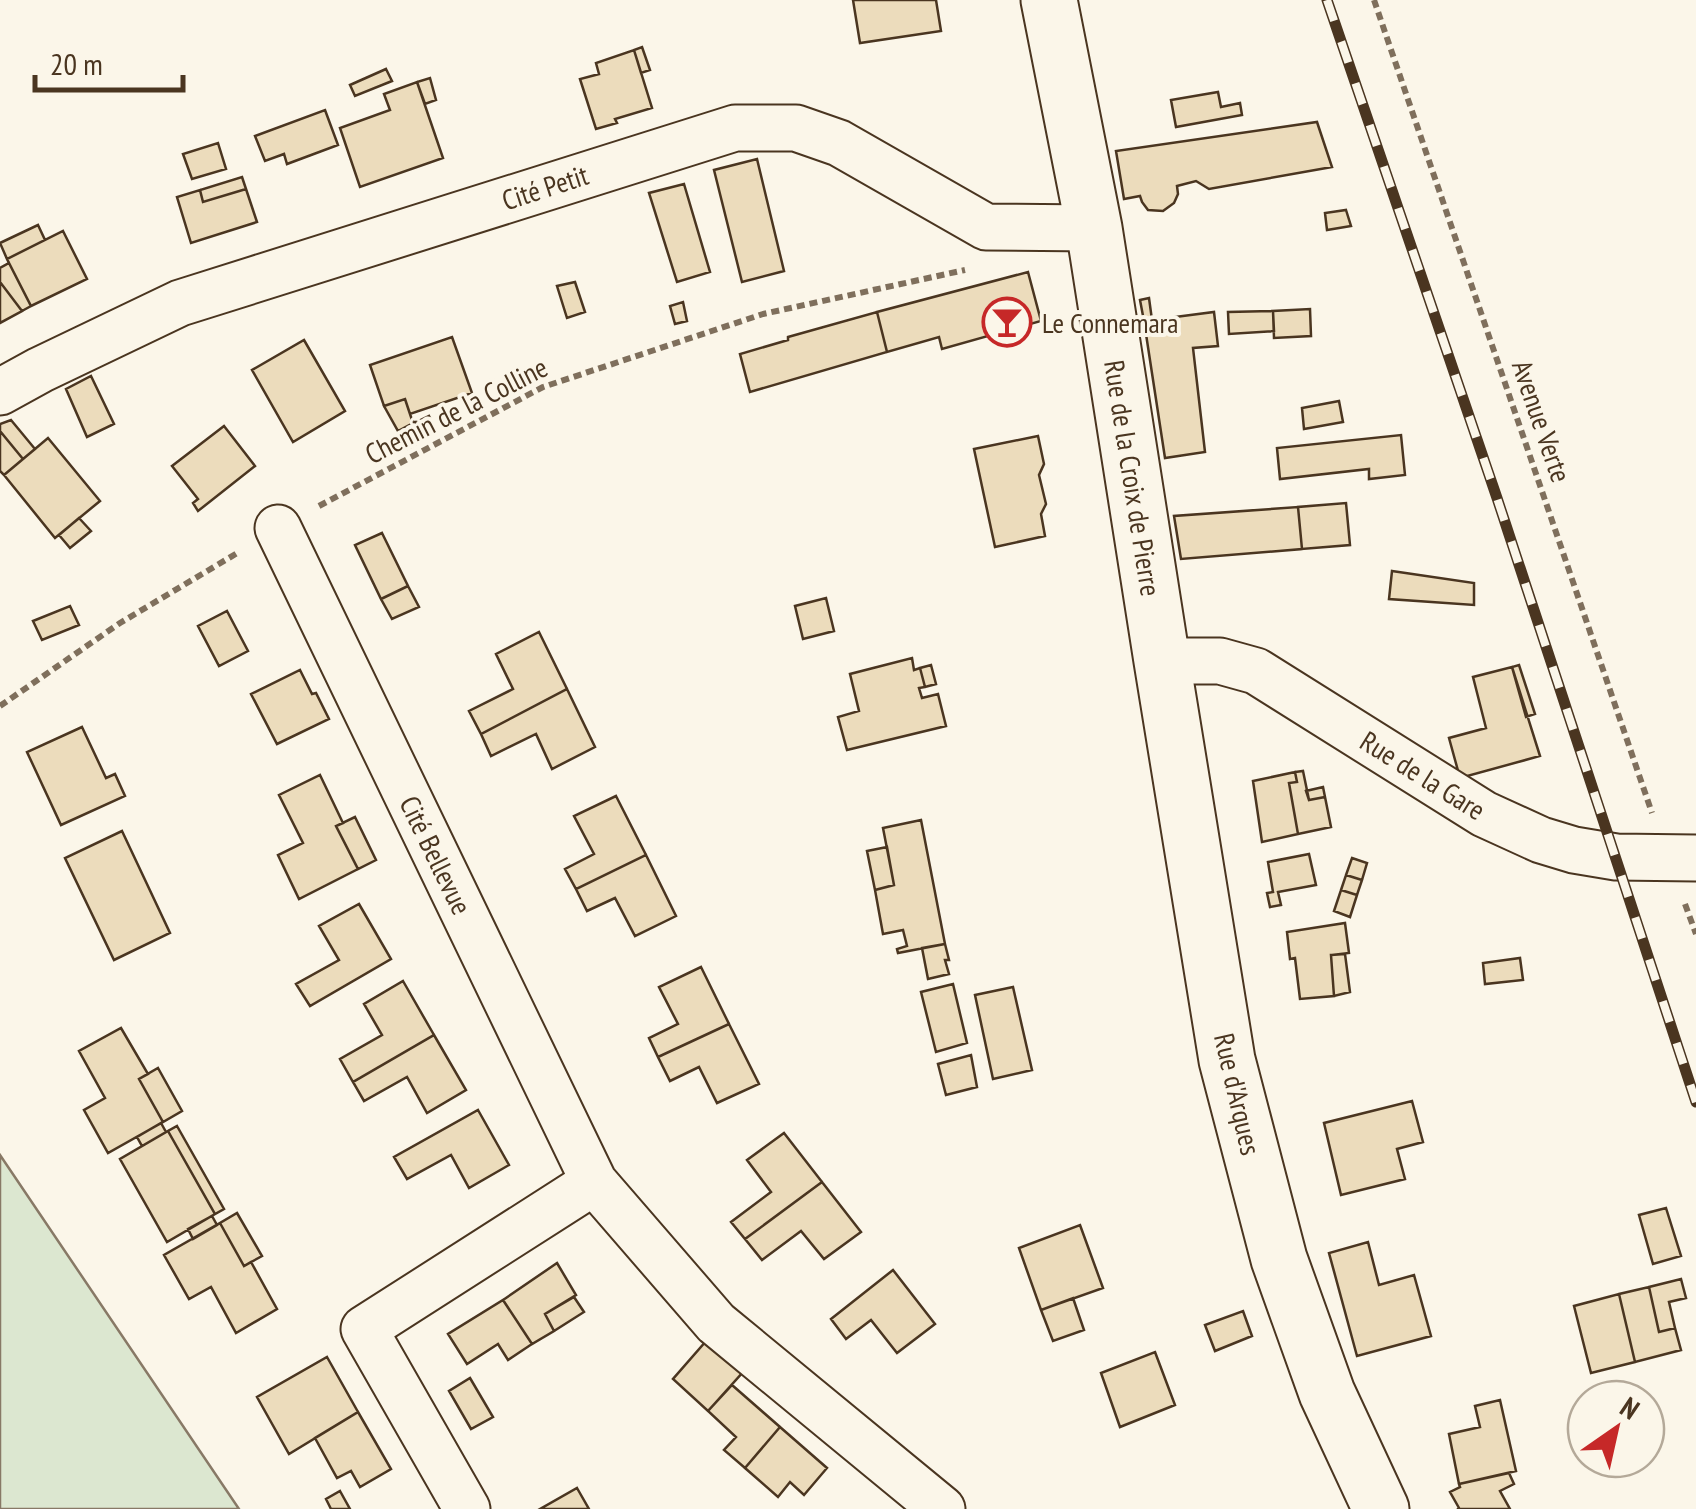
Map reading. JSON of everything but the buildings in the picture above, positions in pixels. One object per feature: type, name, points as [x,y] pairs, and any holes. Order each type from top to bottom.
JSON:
[{"type":"main road","name":"Rue de la Croix de Pierre","points":[[1048,0],[1094,228],[1162,661]]},
{"type":"main road","name":"Rue d'Arques","points":[[1162,661],[1228,1060],[1279,1259],[1326,1393],[1381,1509]]},
{"type":"street","name":"Cité Petit","points":[[0,392],[180,302],[735,128],[796,128],[839,144],[986,227],[1094,228]]},
{"type":"street","name":"Cité Bellevue","points":[[278,528],[594,1182],[716,1322],[942,1509]]},
{"type":"street","name":"Rue de la Gare","points":[[1162,661],[1220,661],[1256,671],[1484,814],[1541,840],[1616,857],[1681,858]]},
{"type":"street","points":[[467,1509],[364,1329],[594,1182]]},
{"type":"path","name":"Avenue Verte","points":[[1374,0],[1681,858]]},
{"type":"path","name":"Chemin de la Colline","points":[[0,706],[120,624],[278,528],[544,387],[763,314],[1000,262],[1019,228]]},
{"type":"green space","points":[[0,1155],[239,1509],[0,1509]]},
{"type":"railway","points":[[1327,0],[1497,498],[1696,1102]]},
{"type":"place","name":"Le Connemara","points":[[1007,322]]}]
